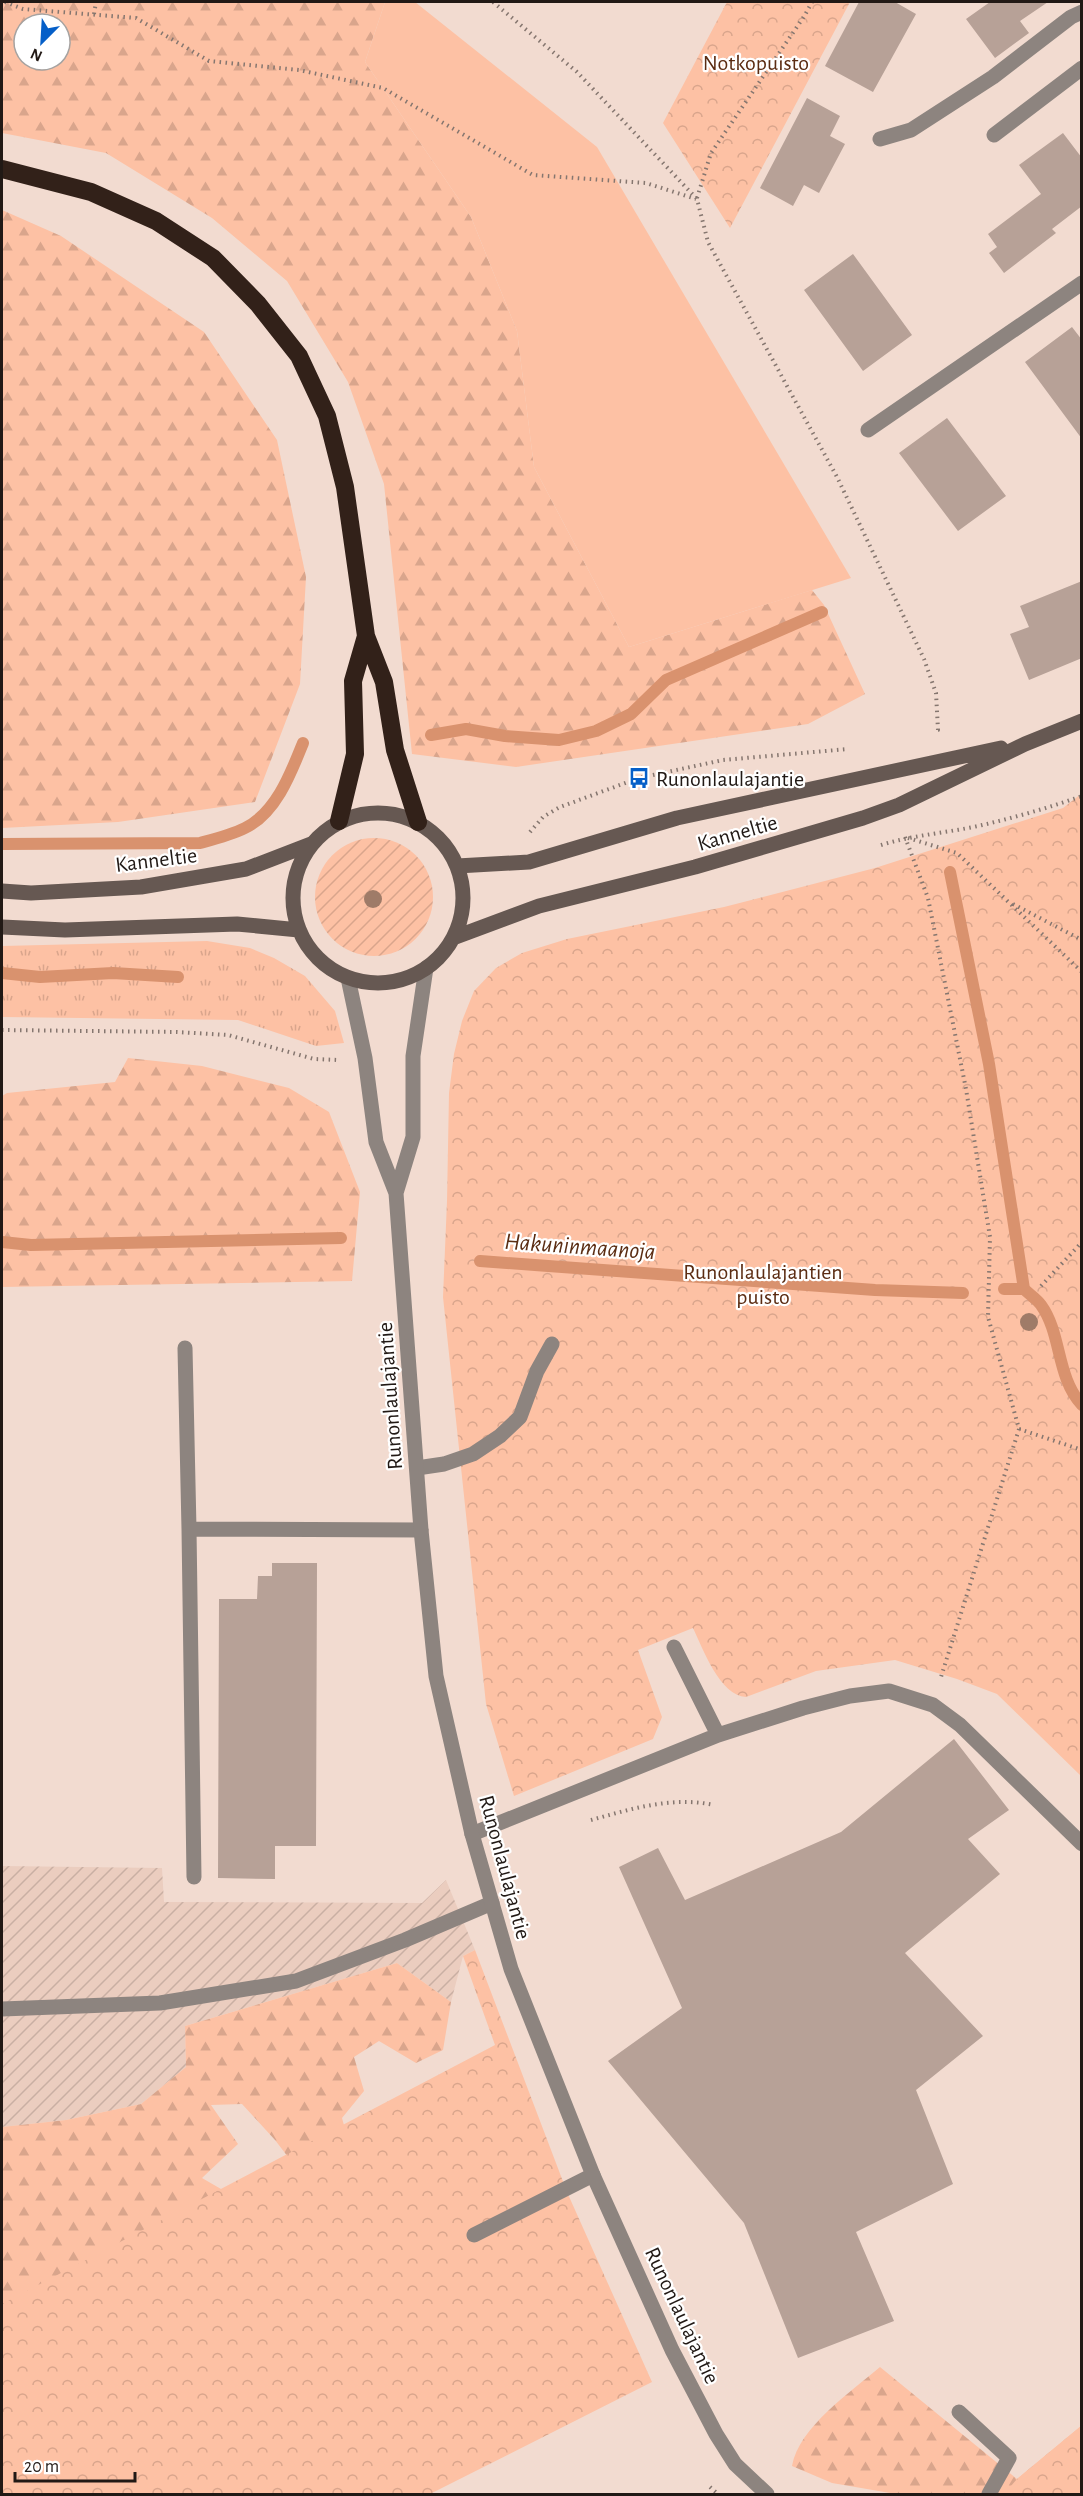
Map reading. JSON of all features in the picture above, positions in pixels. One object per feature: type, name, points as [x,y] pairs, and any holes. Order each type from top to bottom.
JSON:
[{"type":"highway","points":[[2,169],[91,192],[156,221],[213,258],[258,304],[298,356],[327,416],[345,487],[366,636],[384,682],[395,750],[418,822]]},
{"type":"highway","points":[[339,821],[355,754],[353,681],[366,636]]},
{"type":"main road","name":"Kanneltie","points":[[453,938],[539,906],[695,867],[863,818],[899,805],[1025,744],[1082,721]]},
{"type":"main road","name":"Kanneltie","points":[[457,866],[529,861],[677,818],[1025,744]]},
{"type":"main road","points":[[379,812],[399,815],[418,822],[435,834],[448,848],[457,866],[462,884],[463,903],[460,921],[453,938],[442,954],[426,968],[388,983],[348,978],[332,970],[307,946],[299,930],[293,908],[293,885],[299,863],[311,844],[339,821],[358,814],[379,812]]},
{"type":"main road","name":"Kanneltie","points":[[2,891],[31,893],[141,887],[246,869],[311,844]]},
{"type":"main road","points":[[2,927],[65,930],[237,924],[299,930]]},
{"type":"street","points":[[880,140],[911,130],[993,77],[1071,17],[1082,12]]},
{"type":"street","points":[[994,135],[1082,68]]},
{"type":"street","points":[[868,430],[1082,283]]},
{"type":"street","name":"Runonlaulajantie","points":[[396,1193],[413,1137],[412,1056],[426,968]]},
{"type":"street","name":"Runonlaulajantie","points":[[348,978],[365,1058],[376,1142],[396,1193],[421,1530],[436,1676],[472,1834],[511,1969],[593,2175],[672,2350],[716,2434],[735,2464],[767,2494]]},
{"type":"street","points":[[417,1468],[444,1464],[473,1454],[500,1436],[520,1416],[537,1371],[552,1344]]},
{"type":"street","points":[[185,1348],[194,1877]]},
{"type":"street","points":[[189,1529],[421,1530]]},
{"type":"street","points":[[674,1647],[718,1735]]},
{"type":"street","points":[[472,1834],[718,1735],[803,1708],[850,1696],[889,1691],[933,1705],[960,1725],[1082,1844]]},
{"type":"street","points":[[2,2009],[160,2003],[296,1981],[405,1941],[492,1903]]},
{"type":"street","points":[[474,2235],[593,2175]]},
{"type":"street","points":[[959,2412],[1010,2458],[989,2494]]},
{"type":"path","points":[[5,2],[23,9],[136,18],[209,60],[299,70],[383,88],[533,175],[646,183],[697,199]]},
{"type":"path","points":[[94,14],[96,2]]},
{"type":"path","points":[[493,2],[577,72],[697,199],[708,242],[837,477],[924,659],[936,693],[938,730]]},
{"type":"path","points":[[697,199],[711,153],[812,2]]},
{"type":"path","points":[[878,846],[905,837],[976,826],[1044,810],[1082,796]]},
{"type":"path","points":[[905,837],[957,853],[1082,972]]},
{"type":"path","points":[[905,837],[928,898],[966,1089],[990,1237],[988,1317],[1019,1429],[933,1705]]},
{"type":"path","points":[[1007,901],[1082,940]]},
{"type":"path","points":[[2,1030],[206,1033],[228,1035],[314,1059],[329,1061],[365,1058]]},
{"type":"path","points":[[1041,1286],[1082,1242]]},
{"type":"path","points":[[1019,1429],[1082,1450]]},
{"type":"path","points":[[582,1822],[666,1802],[698,1801],[714,1805]]},
{"type":"path","points":[[710,2487],[717,2494]]},
{"type":"shaded area","points":[[2,1866],[162,1868],[164,1902],[422,1903],[446,1880],[475,1950],[463,1956],[451,2002],[397,1963],[185,2026],[186,2067],[141,2104],[66,2120],[2,2127]]},
{"type":"green space","points":[[2,2],[385,2],[365,62],[471,217],[517,331],[534,467],[629,647],[812,590],[824,605],[865,694],[808,724],[516,767],[412,754],[384,484],[348,382],[287,281],[212,218],[106,153],[2,133]]},
{"type":"green space","points":[[385,2],[415,2],[597,147],[851,578],[629,647],[534,467],[517,331],[471,217],[365,62]]},
{"type":"green space","name":"Notkopuisto","points":[[727,2],[850,2],[730,228],[663,123]]},
{"type":"green space","points":[[2,210],[61,236],[204,332],[277,440],[306,577],[300,684],[255,802],[118,822],[2,828]]},
{"type":"green space","name":"Runonlaulajantien puisto","points":[[1081,794],[1081,1776],[997,1694],[895,1660],[816,1671],[746,1697],[737,1695],[720,1680],[707,1659],[693,1628],[638,1650],[662,1717],[653,1739],[514,1796],[486,1704],[443,1297],[449,1093],[454,1054],[462,1021],[474,991],[496,968],[522,953],[567,939],[724,907],[875,868],[1063,808]]},
{"type":"green space","points":[[374,838],[397,842],[416,855],[429,874],[433,897],[429,920],[416,939],[397,952],[374,956],[351,952],[332,939],[319,920],[315,897],[319,874],[332,855],[351,842]]},
{"type":"green space","points":[[207,941],[250,948],[274,958],[305,976],[335,1011],[344,1043],[316,1046],[238,1020],[2,1017],[2,946]]},
{"type":"green space","points":[[128,1058],[202,1066],[289,1088],[329,1112],[360,1192],[352,1281],[2,1287],[2,1096],[7,1093],[115,1082]]},
{"type":"green space","points":[[475,1950],[567,2192],[652,2382],[430,2494],[2,2494],[2,2304],[495,2045],[463,1956]]},
{"type":"green space","points":[[397,1963],[451,2002],[443,2050],[416,2063],[379,2041],[354,2057],[364,2091],[342,2118],[351,2151],[308,2183],[275,2140],[242,2104],[211,2105],[238,2144],[202,2178],[287,2227],[2,2494],[2,2127],[66,2120],[141,2104],[186,2067],[185,2026]]},
{"type":"green space","points":[[880,2367],[1017,2479],[1081,2426],[1081,2494],[896,2494],[832,2483],[792,2466],[797,2452],[815,2424]]},
{"type":"green space","points":[[1081,2426],[1081,2494],[1004,2494],[1017,2479]]},
{"type":"building","points":[[859,2],[895,2],[916,14],[873,92],[825,66]]},
{"type":"building","points":[[990,2],[1048,2],[1020,21],[1029,33],[995,58],[966,19]]},
{"type":"building","points":[[807,98],[840,116],[830,136],[845,144],[819,193],[804,185],[793,206],[760,188]]},
{"type":"building","points":[[1063,133],[1082,158],[1082,206],[1052,229],[1056,233],[1004,273],[989,253],[997,247],[988,234],[1041,194],[1019,165]]},
{"type":"building","points":[[853,254],[912,335],[863,371],[804,290]]},
{"type":"building","points":[[1072,327],[1082,340],[1082,439],[1025,362]]},
{"type":"building","points":[[947,418],[1006,496],[958,531],[899,453]]},
{"type":"building","points":[[1082,581],[1082,658],[1029,680],[1010,634],[1029,627],[1020,606]]},
{"type":"building","points":[[272,1563],[317,1563],[316,1846],[275,1846],[275,1879],[218,1878],[219,1599],[257,1599],[258,1576],[272,1576]]},
{"type":"building","points":[[954,1739],[1009,1810],[968,1839],[1000,1874],[905,1953],[983,2036],[916,2090],[953,2184],[856,2232],[894,2321],[798,2358],[744,2223],[608,2061],[682,2008],[619,1867],[658,1848],[685,1900],[841,1832]]},
{"type":"waterway","points":[[431,735],[466,729],[505,736],[559,740],[596,731],[631,714],[666,680],[822,612]]},
{"type":"waterway","points":[[2,844],[200,843],[229,835],[256,821],[274,802],[288,779],[303,743]]},
{"type":"waterway","points":[[950,872],[989,1064],[1024,1289]]},
{"type":"waterway","points":[[2,973],[40,977],[113,973],[178,977]]},
{"type":"waterway","name":"Hakuninmaanoja","points":[[2,1242],[31,1245],[341,1238]]},
{"type":"waterway","name":"Hakuninmaanoja","points":[[480,1261],[875,1290],[963,1293]]},
{"type":"waterway","name":"Hakuninmaanoja","points":[[1004,1289],[1024,1289],[1041,1305],[1053,1329],[1068,1382],[1082,1405]]},
{"type":"place","name":"Runonlaulajantie","points":[[639,778]]}]
